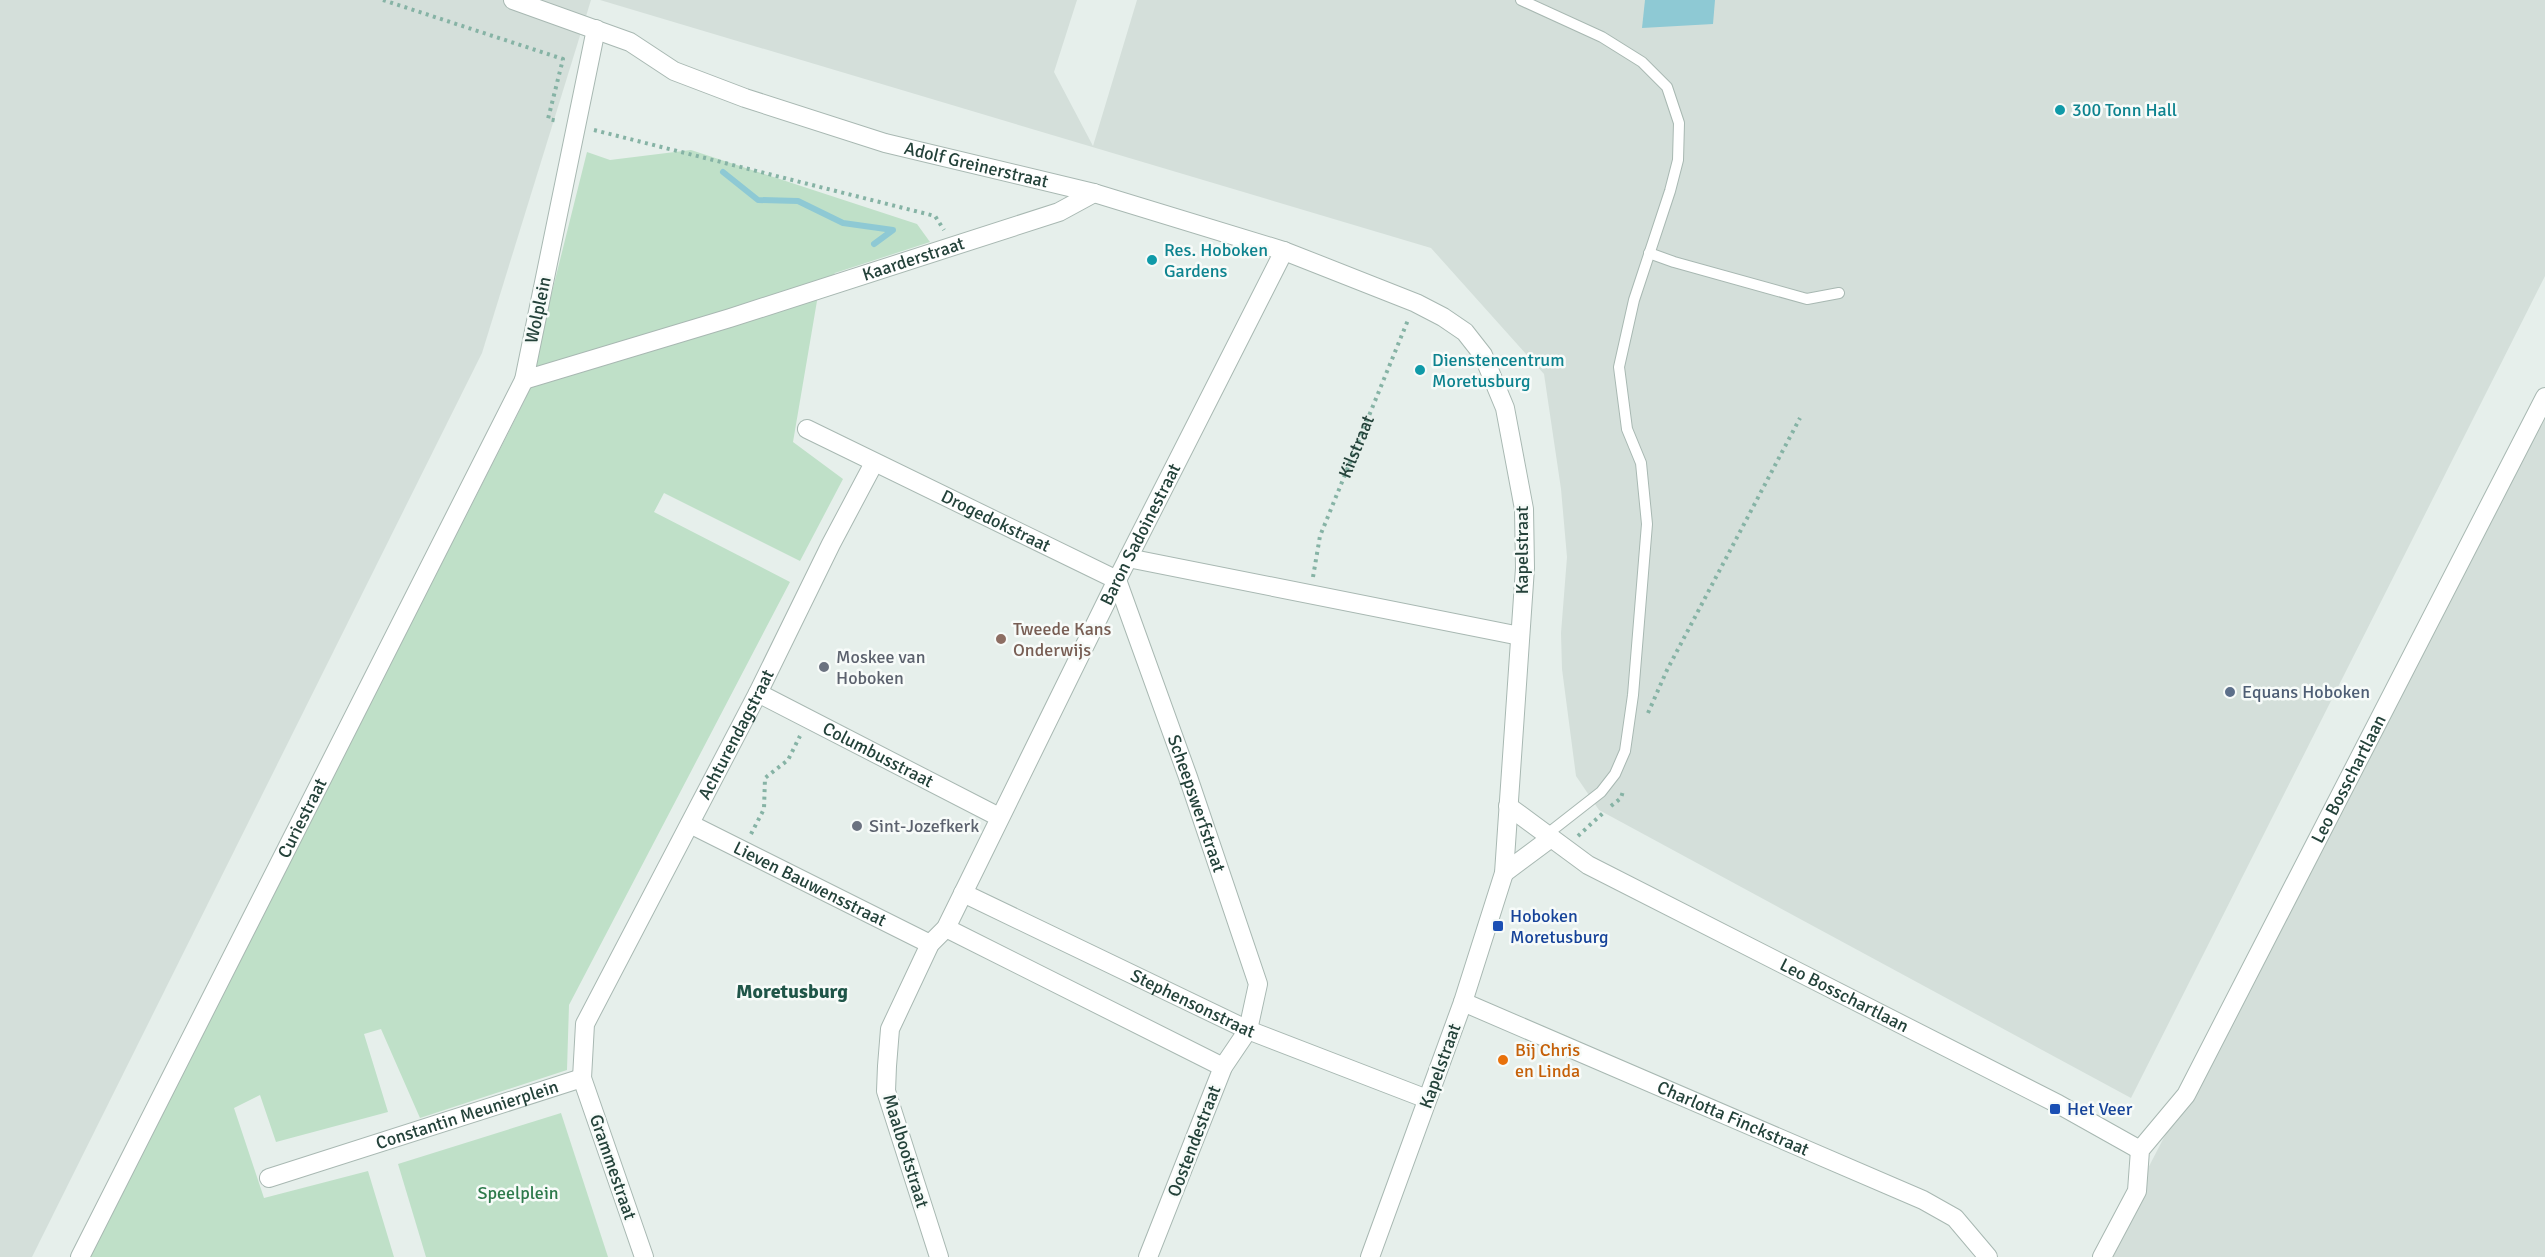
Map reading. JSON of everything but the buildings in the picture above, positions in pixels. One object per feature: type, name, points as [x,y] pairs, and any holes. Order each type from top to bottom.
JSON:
[{"type":"street","name":"Adolf Greinerstraat","points":[[513,0],[630,42],[674,71],[745,98],[885,143],[1094,193],[1284,251],[1416,303],[1443,317]]},
{"type":"street","name":"Wolplein","points":[[524,380],[596,29]]},
{"type":"street","name":"Kaarderstraat","points":[[524,380],[730,318],[1059,212],[1094,193]]},
{"type":"street","name":"Baron Sadoinestraat","points":[[930,944],[946,928],[1117,580],[1284,251]]},
{"type":"street","name":"Kapelstraat","points":[[1370,1257],[1463,1002],[1504,873],[1525,568],[1524,509],[1505,408],[1483,355],[1465,332],[1443,317]]},
{"type":"street","name":"Curiestraat","points":[[80,1257],[524,380]]},
{"type":"street","name":"Leo Bosschartlaan","points":[[1548,836],[1588,865],[2058,1104],[2140,1150],[2186,1095],[2545,397]]},
{"type":"street","points":[[807,429],[874,463]]},
{"type":"street","name":"Drogedokstraat","points":[[874,463],[1117,580]]},
{"type":"street","name":"Achturendagstraat","points":[[582,1078],[585,1024],[758,693],[831,544],[874,463]]},
{"type":"street","points":[[1128,558],[1520,636]]},
{"type":"street","name":"Scheepswerfstraat","points":[[1117,580],[1188,777],[1258,984],[1248,1030]]},
{"type":"street","name":"Columbusstraat","points":[[758,693],[999,817]]},
{"type":"street","points":[[1504,873],[1548,836],[1509,806]]},
{"type":"street","name":"Lieven Bauwensstraat","points":[[690,824],[930,944]]},
{"type":"street","name":"Stephensonstraat","points":[[963,893],[1248,1030],[1427,1099]]},
{"type":"street","points":[[946,928],[1223,1067]]},
{"type":"street","name":"Maalbootstraat","points":[[930,944],[890,1029],[886,1091],[939,1257]]},
{"type":"street","name":"Charlotta Finckstraat","points":[[1463,1002],[1923,1200],[1955,1218],[1988,1257]]},
{"type":"street","name":"Oostendestraat","points":[[1148,1257],[1223,1067],[1248,1030]]},
{"type":"street","name":"Constantin Meunierplein","points":[[269,1178],[582,1078]]},
{"type":"street","name":"Grammestraat","points":[[582,1078],[644,1257]]},
{"type":"street","points":[[2102,1257],[2137,1191],[2140,1150]]},
{"type":"lane","points":[[1521,0],[1602,37],[1642,62],[1667,87],[1679,123],[1678,160],[1625,334],[1619,367],[1627,429],[1641,463],[1647,524],[1633,695],[1625,751],[1615,774],[1601,792],[1548,836]]},
{"type":"lane","points":[[1649,253],[1807,299],[1821,299],[1839,293]]},
{"type":"path","points":[[383,0],[563,59],[548,119],[935,216],[954,246]]},
{"type":"path","name":"Kilstraat","points":[[1310,594],[1320,536],[1416,303]]},
{"type":"path","points":[[1653,700],[1800,418]]},
{"type":"path","points":[[742,850],[764,809],[765,778],[788,760],[808,718]]},
{"type":"shaded area","points":[[0,0],[591,0],[482,353],[32,1257],[0,1257]]},
{"type":"shaded area","points":[[600,0],[1077,0],[1054,72],[1093,146],[1137,0],[2545,0],[2545,276],[2131,1098],[1599,810],[1576,776],[1562,669],[1561,633],[1567,557],[1561,489],[1544,374],[1431,248]]},
{"type":"shaded area","points":[[2545,402],[2545,1257],[2102,1257]]},
{"type":"green space","points":[[691,150],[917,224],[930,242],[835,273],[818,295],[793,442],[843,479],[800,561],[664,493],[654,512],[790,582],[569,1005],[567,1070],[420,1118],[381,1029],[364,1034],[388,1112],[276,1142],[260,1095],[234,1108],[264,1198],[368,1171],[394,1257],[88,1257],[525,400],[587,152],[610,160]]},
{"type":"green space","name":"Speelplein","points":[[561,1113],[608,1257],[426,1257],[398,1164]]},
{"type":"water","points":[[1645,0],[1715,0],[1713,24],[1642,28]]},
{"type":"waterway","points":[[723,172],[758,200],[798,201],[843,223],[893,230],[874,244]]},
{"type":"place","name":"300 Tonn Hall","points":[[2060,110]]},
{"type":"place","name":"Res. Hoboken Gardens","points":[[1152,260]]},
{"type":"place","name":"Dienstencentrum Moretusburg","points":[[1420,370]]},
{"type":"place","name":"Tweede Kans Onderwijs","points":[[1001,639]]},
{"type":"place","name":"Moskee van Hoboken","points":[[824,667]]},
{"type":"place","name":"Equans Hoboken","points":[[2230,692]]},
{"type":"place","name":"Sint-Jozefkerk","points":[[857,826]]},
{"type":"place","name":"Hoboken Moretusburg","points":[[1498,926]]},
{"type":"place","name":"Bij Chris en Linda","points":[[1503,1060]]},
{"type":"place","name":"Het Veer","points":[[2055,1109]]},
{"type":"district","name":"Moretusburg","points":[[792,991]]}]
